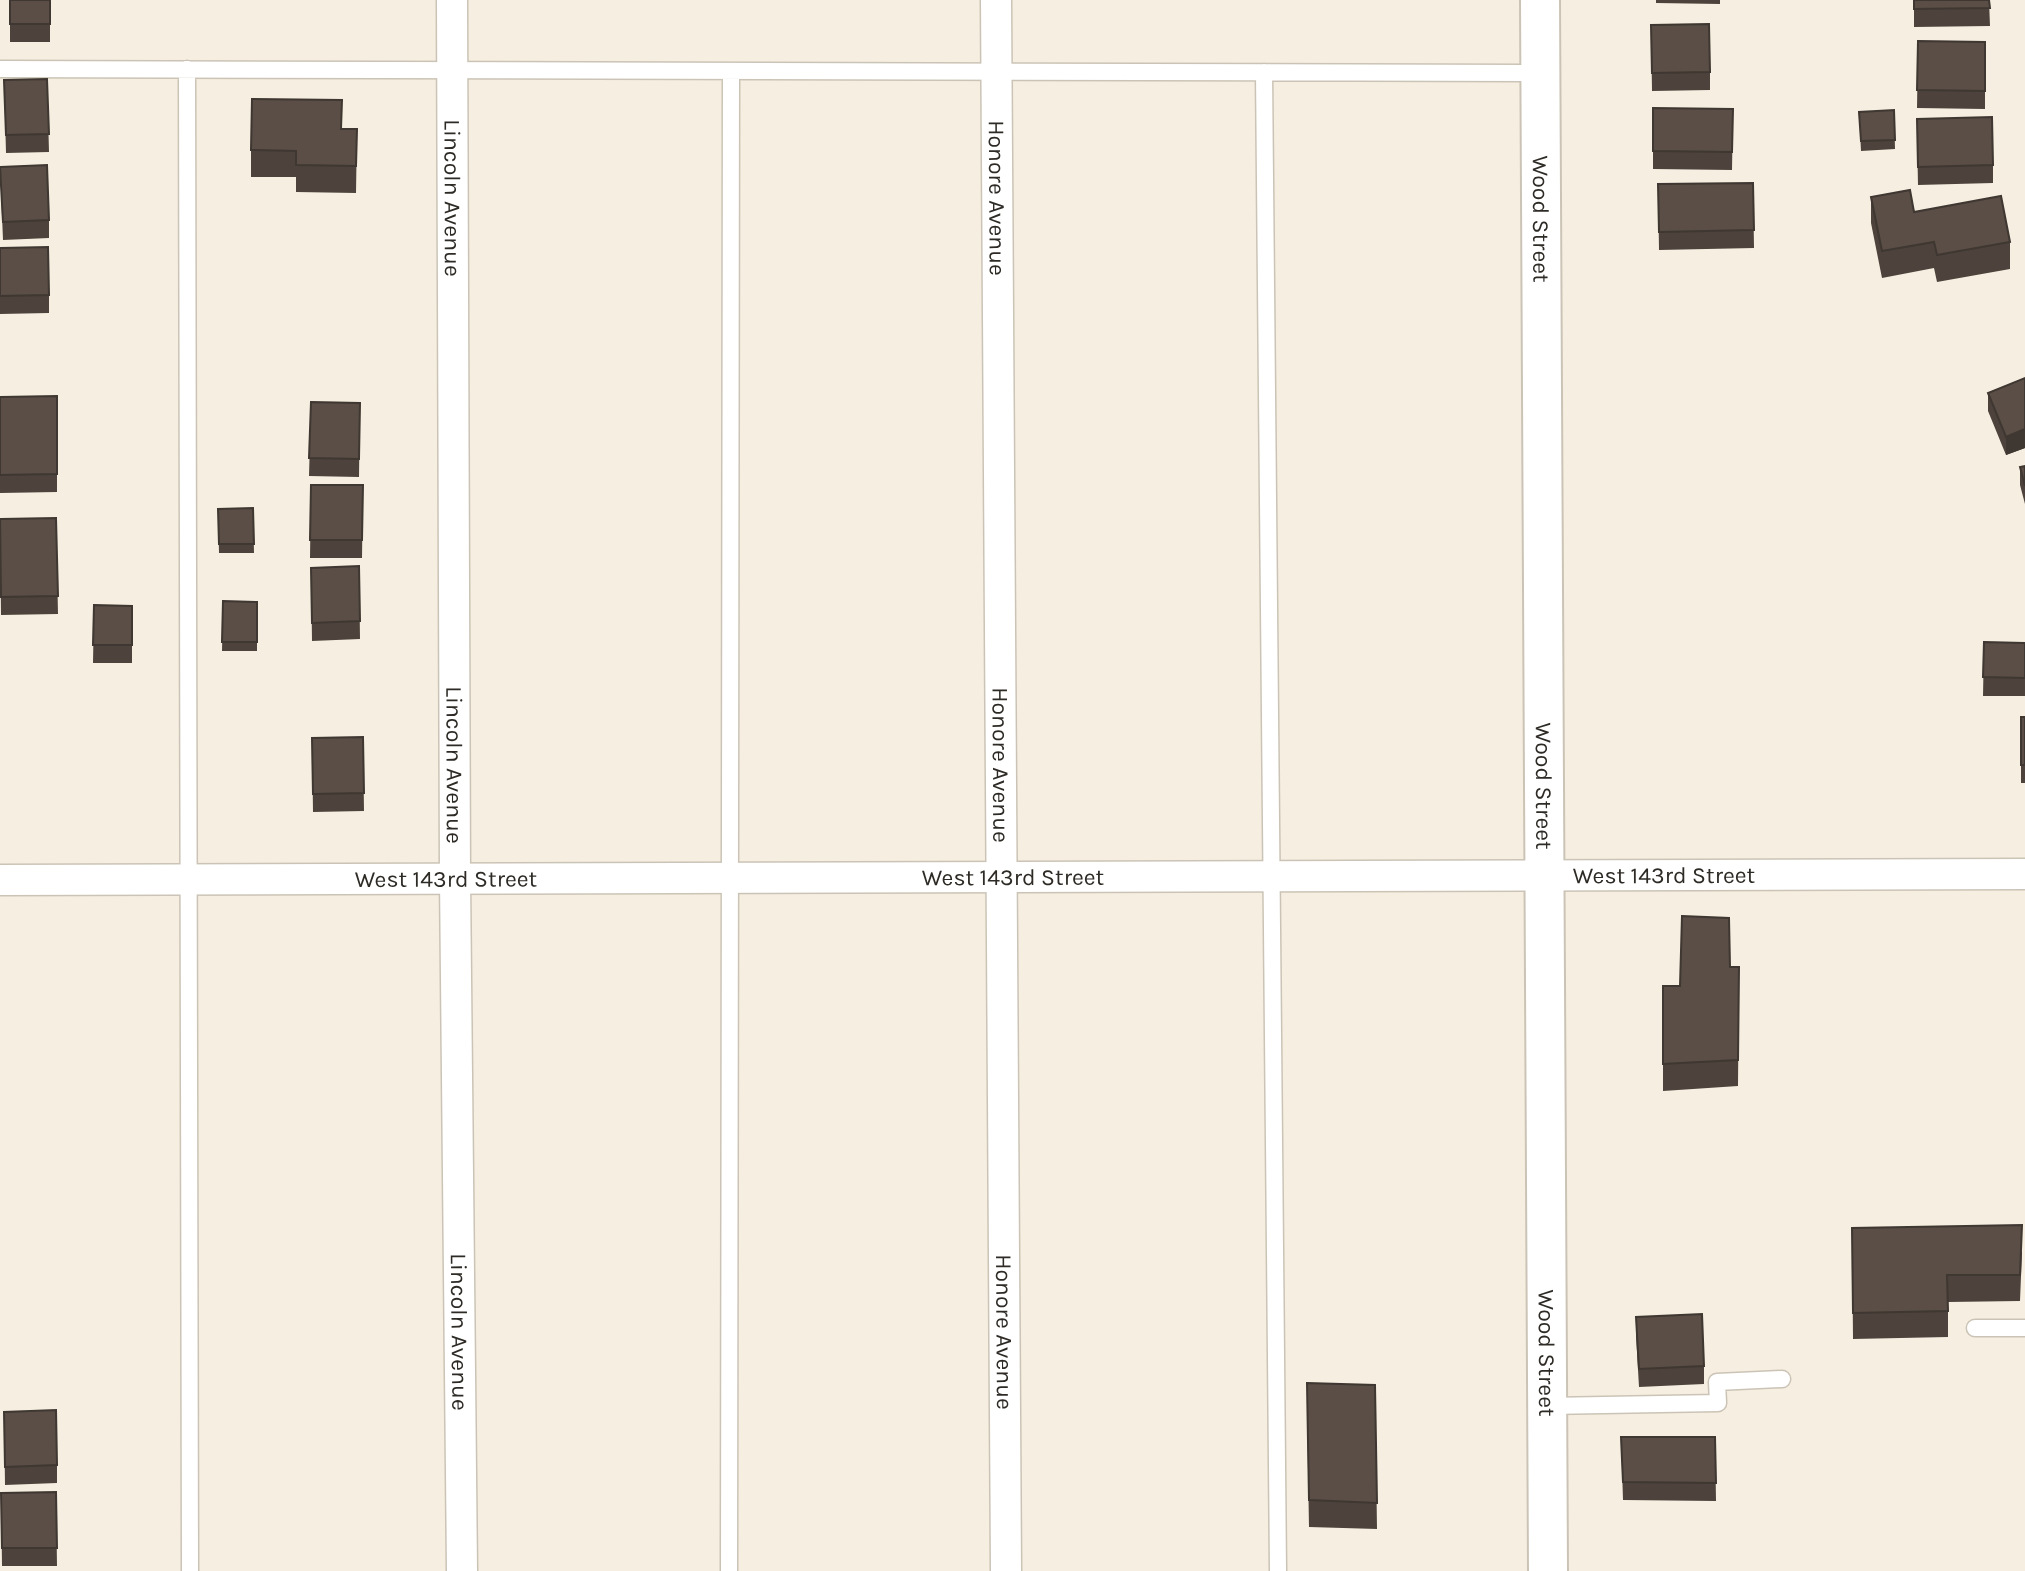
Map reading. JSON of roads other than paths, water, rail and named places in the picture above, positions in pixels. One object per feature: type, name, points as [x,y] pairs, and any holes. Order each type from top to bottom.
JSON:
[{"type":"main road","name":"Wood Street","points":[[1540,0],[1548,1571]]},
{"type":"street","name":"Lincoln Avenue","points":[[453,0],[455,878],[462,1571]]},
{"type":"street","name":"Honore Avenue","points":[[996,0],[1006,1571]]},
{"type":"street","name":"West 143rd Street","points":[[0,880],[2025,874]]},
{"type":"lane","points":[[0,69],[1540,73]]},
{"type":"lane","points":[[187,69],[190,1571]]},
{"type":"lane","points":[[729,1571],[731,71]]},
{"type":"lane","points":[[1264,72],[1278,1571]]},
{"type":"lane","points":[[1975,1328],[2025,1328]]},
{"type":"lane","points":[[1547,1406],[1718,1403],[1717,1382],[1782,1380]]}]
